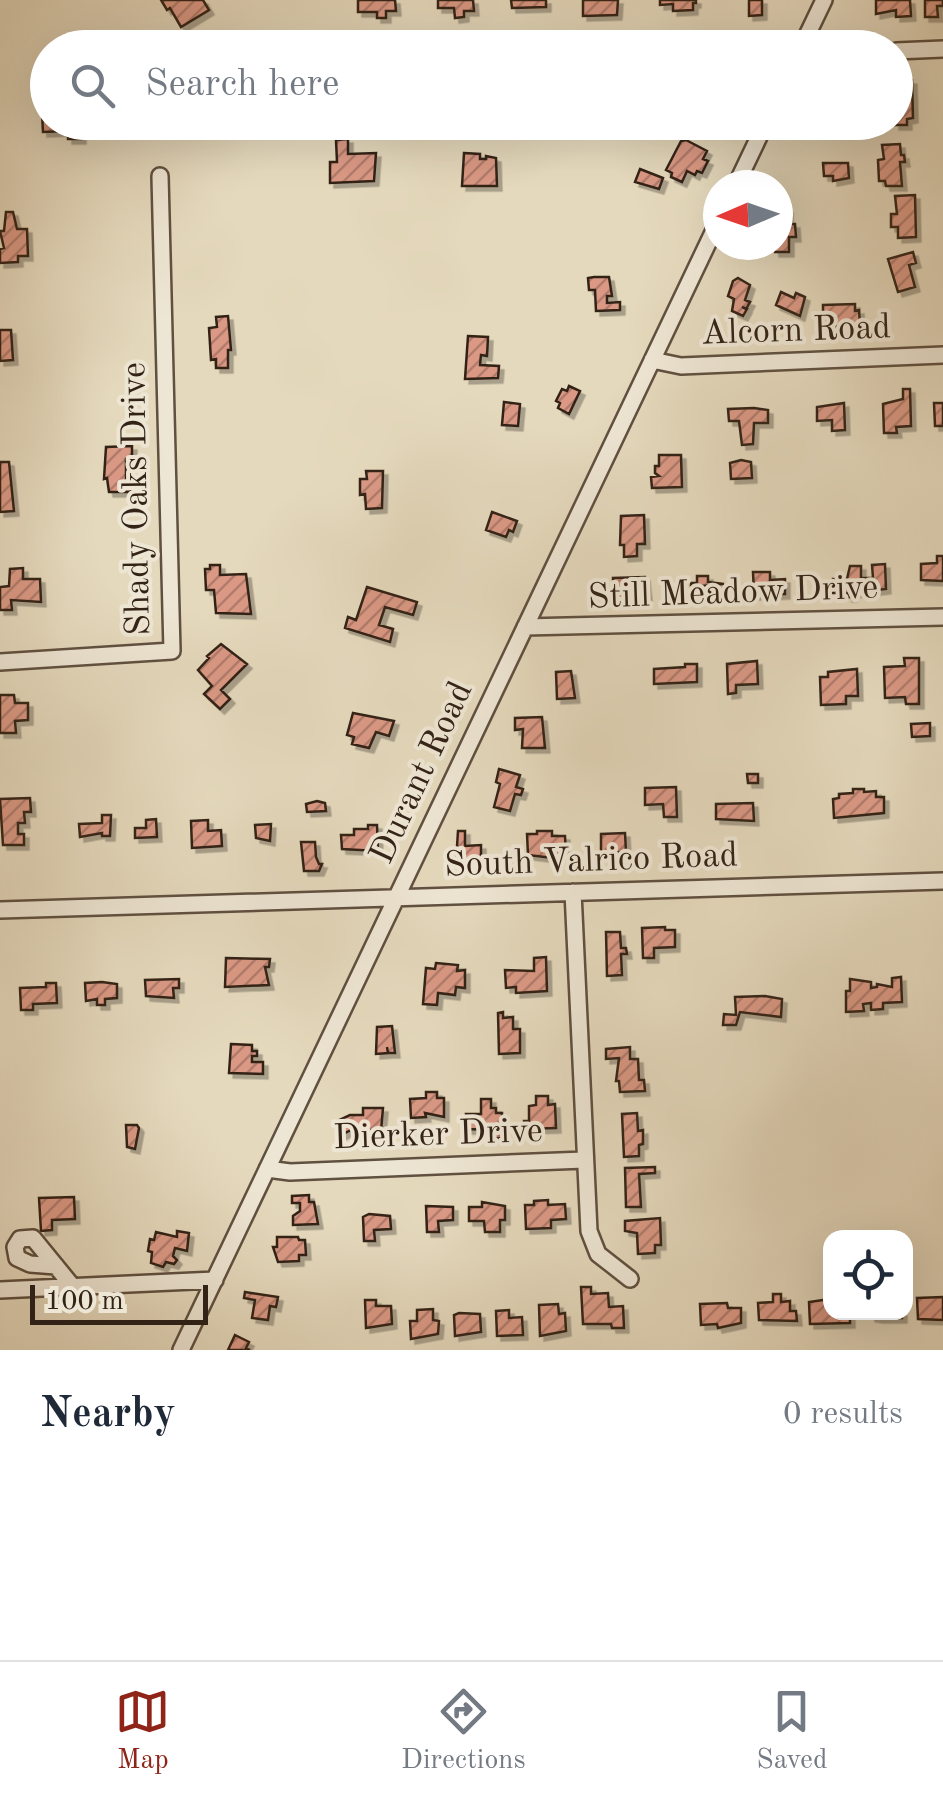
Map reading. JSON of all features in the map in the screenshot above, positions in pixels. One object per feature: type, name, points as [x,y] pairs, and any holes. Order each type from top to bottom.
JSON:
[{"type":"street","points":[[810,30],[824,0]]},
{"type":"street","points":[[913,50],[943,49]]},
{"type":"street","points":[[743,170],[757,140]]},
{"type":"street","name":"Shady Oaks Drive","points":[[0,662],[172,651],[160,176]]},
{"type":"street","name":"Durant Road","points":[[181,1350],[703,253]]},
{"type":"street","name":"Alcorn Road","points":[[652,360],[681,366],[943,355]]},
{"type":"street","name":"Still Meadow Drive","points":[[524,628],[943,617]]},
{"type":"street","name":"South Valrico Road","points":[[0,910],[943,881]]},
{"type":"street","name":"Dierker Drive","points":[[267,1169],[290,1172],[584,1160],[572,892]]},
{"type":"street","points":[[584,1160],[590,1230],[598,1254],[630,1279]]},
{"type":"street","points":[[56,1266],[73,1287]]},
{"type":"street","points":[[0,1290],[214,1280]]},
{"type":"building","points":[[161,0],[203,0],[209,10],[181,27]]},
{"type":"building","points":[[358,0],[395,0],[396,11],[386,11],[386,18],[377,18],[377,12],[358,12]]},
{"type":"building","points":[[438,0],[473,0],[474,11],[464,11],[464,17],[455,18],[454,8],[438,8]]},
{"type":"building","points":[[511,0],[546,0],[546,7],[512,8]]},
{"type":"building","points":[[583,0],[618,0],[617,15],[583,16]]},
{"type":"building","points":[[660,0],[696,3],[693,10],[673,11],[673,4],[660,5]]},
{"type":"building","points":[[749,0],[762,0],[762,15],[749,16]]},
{"type":"building","points":[[876,0],[910,0],[911,16],[896,17],[896,10],[876,14]]},
{"type":"building","points":[[925,0],[943,0],[943,6],[937,6],[938,17],[925,17]]},
{"type":"building","points":[[336,140],[348,140],[348,154],[376,153],[374,181],[330,183],[330,162],[337,162]]},
{"type":"building","points":[[681,141],[707,151],[703,159],[708,161],[702,173],[687,171],[682,182],[666,170]]},
{"type":"building","points":[[900,144],[905,162],[900,162],[902,186],[886,186],[885,181],[879,181],[878,160],[884,159],[882,145]]},
{"type":"building","points":[[464,153],[480,154],[480,159],[496,158],[497,186],[462,186]]},
{"type":"building","points":[[823,163],[848,163],[849,178],[833,181],[833,176],[824,176]]},
{"type":"building","points":[[640,169],[663,178],[659,189],[635,182]]},
{"type":"building","points":[[915,195],[916,237],[898,238],[898,227],[891,227],[891,214],[897,214],[895,196]]},
{"type":"building","points":[[6,212],[13,212],[17,229],[27,229],[28,256],[18,256],[18,262],[0,263],[0,249],[4,248],[0,231],[4,231]]},
{"type":"building","points":[[913,252],[916,263],[909,265],[915,287],[898,292],[888,259]]},
{"type":"building","points":[[609,277],[612,296],[607,296],[607,303],[620,302],[620,310],[596,311],[595,290],[589,290],[588,278]]},
{"type":"building","points":[[738,278],[750,285],[745,300],[750,302],[743,316],[732,311],[734,299],[728,296]]},
{"type":"building","points":[[781,292],[794,298],[796,293],[805,297],[800,316],[776,305]]},
{"type":"building","points":[[855,304],[860,325],[823,326],[823,305]]},
{"type":"building","points":[[228,316],[228,368],[216,368],[216,359],[211,360],[209,328],[217,327],[216,317]]},
{"type":"building","points":[[0,330],[11,330],[13,360],[0,361]]},
{"type":"building","points":[[468,336],[488,337],[487,356],[481,355],[480,365],[499,366],[498,378],[465,379]]},
{"type":"building","points":[[569,386],[580,391],[569,414],[558,408],[560,403],[556,401],[562,389],[567,391]]},
{"type":"building","points":[[903,389],[910,389],[911,426],[896,427],[897,433],[884,433],[883,404],[903,399]]},
{"type":"building","points":[[504,402],[520,404],[518,426],[502,425]]},
{"type":"building","points":[[844,403],[845,430],[832,431],[832,420],[817,421],[817,407]]},
{"type":"building","points":[[934,403],[943,403],[943,426],[935,426]]},
{"type":"building","points":[[728,409],[768,410],[768,423],[754,423],[753,444],[742,445],[739,421],[729,421]]},
{"type":"building","points":[[132,446],[132,459],[126,459],[131,492],[109,492],[107,478],[104,479],[106,447]]},
{"type":"building","points":[[659,455],[681,455],[682,487],[652,488],[651,477],[659,476],[655,466],[659,466]]},
{"type":"building","points":[[0,462],[9,462],[14,511],[0,512]]},
{"type":"building","points":[[751,462],[752,478],[731,479],[730,463]]},
{"type":"building","points":[[366,471],[383,471],[382,508],[366,509],[365,494],[360,495],[360,479],[367,479]]},
{"type":"building","points":[[492,512],[517,521],[513,532],[509,530],[506,537],[486,530]]},
{"type":"building","points":[[644,515],[645,544],[637,544],[637,556],[624,557],[624,545],[620,545],[621,516]]},
{"type":"building","points":[[937,556],[943,556],[943,581],[921,580],[921,564],[937,563]]},
{"type":"building","points":[[885,564],[886,589],[852,593],[852,597],[848,593],[833,593],[833,579],[847,579],[850,566],[861,566],[861,578],[873,578],[872,565]]},
{"type":"building","points":[[210,565],[220,565],[220,575],[246,574],[251,614],[216,613],[214,590],[206,590],[205,569],[210,569]]},
{"type":"building","points":[[23,568],[23,579],[40,579],[41,602],[11,600],[12,610],[0,610],[0,587],[9,586],[10,569]]},
{"type":"building","points":[[753,572],[770,572],[770,580],[785,579],[785,594],[754,595]]},
{"type":"building","points":[[697,576],[708,576],[708,582],[724,584],[691,587],[691,583],[697,583]]},
{"type":"building","points":[[645,577],[647,596],[613,601],[613,578]]},
{"type":"building","points":[[367,587],[417,602],[413,615],[385,607],[379,625],[393,629],[390,642],[345,628],[348,617],[356,620]]},
{"type":"building","points":[[221,644],[247,664],[221,690],[230,699],[220,709],[204,694],[212,686],[198,670]]},
{"type":"building","points":[[904,658],[919,658],[919,704],[906,704],[905,697],[885,698],[884,667],[905,666]]},
{"type":"building","points":[[757,661],[758,684],[736,685],[736,693],[728,694],[727,664]]},
{"type":"building","points":[[697,664],[697,682],[654,684],[654,669]]},
{"type":"building","points":[[857,669],[858,696],[846,696],[846,704],[821,705],[820,677],[828,677],[828,672]]},
{"type":"building","points":[[571,671],[575,698],[557,699],[556,672]]},
{"type":"building","points":[[0,695],[14,695],[15,703],[28,703],[28,720],[15,721],[16,733],[0,733]]},
{"type":"building","points":[[353,713],[394,721],[389,736],[376,732],[369,748],[352,744],[354,737],[347,735]]},
{"type":"building","points":[[542,717],[545,748],[522,748],[523,729],[515,730],[515,718]]},
{"type":"building","points":[[930,723],[930,736],[912,737],[911,724]]},
{"type":"building","points":[[499,769],[520,775],[516,787],[523,789],[521,795],[515,794],[510,811],[494,807]]},
{"type":"building","points":[[747,774],[758,774],[758,783],[748,783]]},
{"type":"building","points":[[676,787],[677,817],[664,817],[663,804],[645,805],[645,788]]},
{"type":"building","points":[[853,789],[876,791],[876,797],[884,797],[884,813],[834,818],[833,799],[839,798],[839,794],[853,793]]},
{"type":"building","points":[[30,798],[31,812],[24,812],[25,823],[18,823],[24,845],[3,845],[0,799]]},
{"type":"building","points":[[325,803],[326,811],[307,812],[306,804]]},
{"type":"building","points":[[753,803],[754,821],[716,819],[716,804]]},
{"type":"building","points":[[102,815],[111,815],[110,836],[102,833],[80,837],[79,824],[102,823]]},
{"type":"building","points":[[156,819],[157,837],[135,838],[135,828],[146,828],[146,820]]},
{"type":"building","points":[[208,820],[208,831],[221,830],[222,846],[192,848],[191,821]]},
{"type":"building","points":[[271,824],[270,841],[256,838],[255,825]]},
{"type":"building","points":[[368,825],[377,825],[378,851],[342,849],[341,835],[354,835],[354,829],[368,829]]},
{"type":"building","points":[[458,831],[465,831],[465,846],[481,845],[481,859],[456,862]]},
{"type":"building","points":[[537,831],[565,836],[566,854],[553,854],[553,858],[528,855],[527,834]]},
{"type":"building","points":[[625,833],[626,852],[601,853],[601,834]]},
{"type":"building","points":[[301,842],[315,842],[316,857],[322,864],[319,871],[304,871]]},
{"type":"building","points":[[642,928],[675,930],[675,947],[654,948],[654,958],[643,958]]},
{"type":"building","points":[[606,932],[620,932],[621,948],[626,948],[627,954],[621,954],[622,975],[607,976]]},
{"type":"building","points":[[546,957],[547,991],[516,993],[516,987],[506,988],[505,970],[534,971],[534,958]]},
{"type":"building","points":[[226,958],[270,959],[269,967],[265,967],[269,985],[225,987]]},
{"type":"building","points":[[436,963],[458,965],[457,971],[465,970],[465,988],[456,987],[455,995],[438,993],[437,1005],[423,1004],[426,968],[435,969]]},
{"type":"building","points":[[901,977],[902,1002],[883,1003],[883,1009],[871,1010],[871,1003],[863,1004],[864,1011],[846,1012],[850,979],[871,982],[871,988],[877,984],[892,987],[892,978]]},
{"type":"building","points":[[179,979],[179,988],[173,988],[174,998],[146,996],[145,980]]},
{"type":"building","points":[[46,983],[56,983],[57,1003],[33,1004],[33,1010],[21,1010],[20,988],[46,987]]},
{"type":"building","points":[[85,983],[117,984],[117,998],[105,999],[105,1005],[97,1005],[97,999],[86,1001]]},
{"type":"building","points":[[735,997],[782,999],[781,1017],[740,1012],[736,1025],[723,1025],[724,1014],[736,1015]]},
{"type":"building","points":[[503,1012],[503,1018],[513,1017],[513,1029],[520,1029],[520,1053],[499,1054],[498,1013]]},
{"type":"building","points":[[392,1026],[395,1053],[376,1054],[377,1027]]},
{"type":"building","points":[[231,1044],[252,1045],[257,1056],[252,1056],[252,1062],[263,1062],[263,1074],[229,1073]]},
{"type":"building","points":[[630,1047],[630,1059],[638,1059],[639,1080],[644,1080],[645,1091],[620,1092],[616,1081],[619,1058],[606,1059],[606,1049]]},
{"type":"building","points":[[426,1092],[437,1092],[437,1098],[444,1098],[444,1117],[425,1113],[426,1117],[411,1118],[410,1099],[426,1098]]},
{"type":"building","points":[[536,1096],[548,1096],[548,1105],[555,1104],[556,1128],[524,1129],[524,1121],[529,1121],[529,1106],[536,1105]]},
{"type":"building","points":[[481,1099],[491,1099],[491,1108],[502,1113],[503,1138],[492,1139],[492,1130],[467,1129],[466,1114],[481,1114]]},
{"type":"building","points":[[363,1108],[383,1108],[381,1131],[351,1130],[341,1135],[335,1122],[350,1115],[363,1115]]},
{"type":"building","points":[[637,1113],[643,1144],[639,1145],[639,1156],[624,1157],[622,1114]]},
{"type":"building","points":[[126,1125],[139,1128],[135,1149],[127,1147]]},
{"type":"building","points":[[655,1167],[655,1173],[639,1174],[641,1207],[626,1207],[625,1168]]},
{"type":"building","points":[[309,1195],[318,1224],[293,1225],[300,1203],[292,1203],[292,1196]]},
{"type":"building","points":[[74,1197],[75,1219],[52,1220],[52,1230],[41,1231],[39,1198]]},
{"type":"building","points":[[548,1200],[548,1205],[565,1204],[566,1219],[551,1220],[551,1228],[526,1229],[525,1205]]},
{"type":"building","points":[[482,1202],[505,1206],[500,1232],[485,1232],[484,1221],[469,1221],[469,1207],[482,1207]]},
{"type":"building","points":[[426,1206],[453,1207],[453,1220],[438,1221],[439,1232],[427,1232]]},
{"type":"building","points":[[390,1216],[391,1229],[374,1230],[375,1241],[364,1241],[363,1217]]},
{"type":"building","points":[[660,1218],[661,1245],[655,1245],[655,1253],[638,1254],[637,1233],[625,1231],[625,1221]]},
{"type":"building","points":[[177,1231],[189,1233],[187,1251],[175,1248],[174,1264],[166,1262],[163,1267],[151,1263],[150,1239],[154,1240],[156,1232],[177,1237]]},
{"type":"building","points":[[277,1237],[305,1240],[306,1255],[299,1255],[299,1261],[278,1262],[273,1247],[277,1247]]},
{"type":"building","points":[[581,1287],[591,1287],[591,1294],[608,1293],[609,1307],[623,1306],[624,1328],[583,1324]]},
{"type":"building","points":[[245,1292],[278,1297],[276,1307],[270,1306],[268,1320],[252,1318],[255,1300],[244,1298]]},
{"type":"building","points":[[773,1294],[781,1294],[781,1302],[790,1301],[790,1311],[796,1311],[797,1321],[759,1320],[758,1303],[773,1302]]},
{"type":"building","points":[[943,1297],[943,1320],[918,1319],[917,1298]]},
{"type":"building","points":[[365,1300],[376,1300],[376,1306],[391,1306],[392,1324],[366,1328]]},
{"type":"building","points":[[823,1300],[823,1320],[850,1323],[810,1324],[809,1302]]},
{"type":"building","points":[[727,1303],[728,1308],[741,1308],[741,1323],[718,1328],[717,1324],[701,1325],[700,1304]]},
{"type":"building","points":[[558,1304],[559,1314],[565,1313],[566,1331],[540,1336],[539,1305]]},
{"type":"building","points":[[433,1309],[433,1320],[439,1321],[438,1334],[411,1339],[410,1321],[417,1321],[417,1310]]},
{"type":"building","points":[[509,1310],[509,1318],[522,1317],[523,1335],[497,1336],[496,1311]]},
{"type":"building","points":[[480,1314],[481,1332],[455,1336],[454,1315]]},
{"type":"building","points":[[235,1335],[249,1342],[246,1348],[250,1350],[228,1350]]}]
